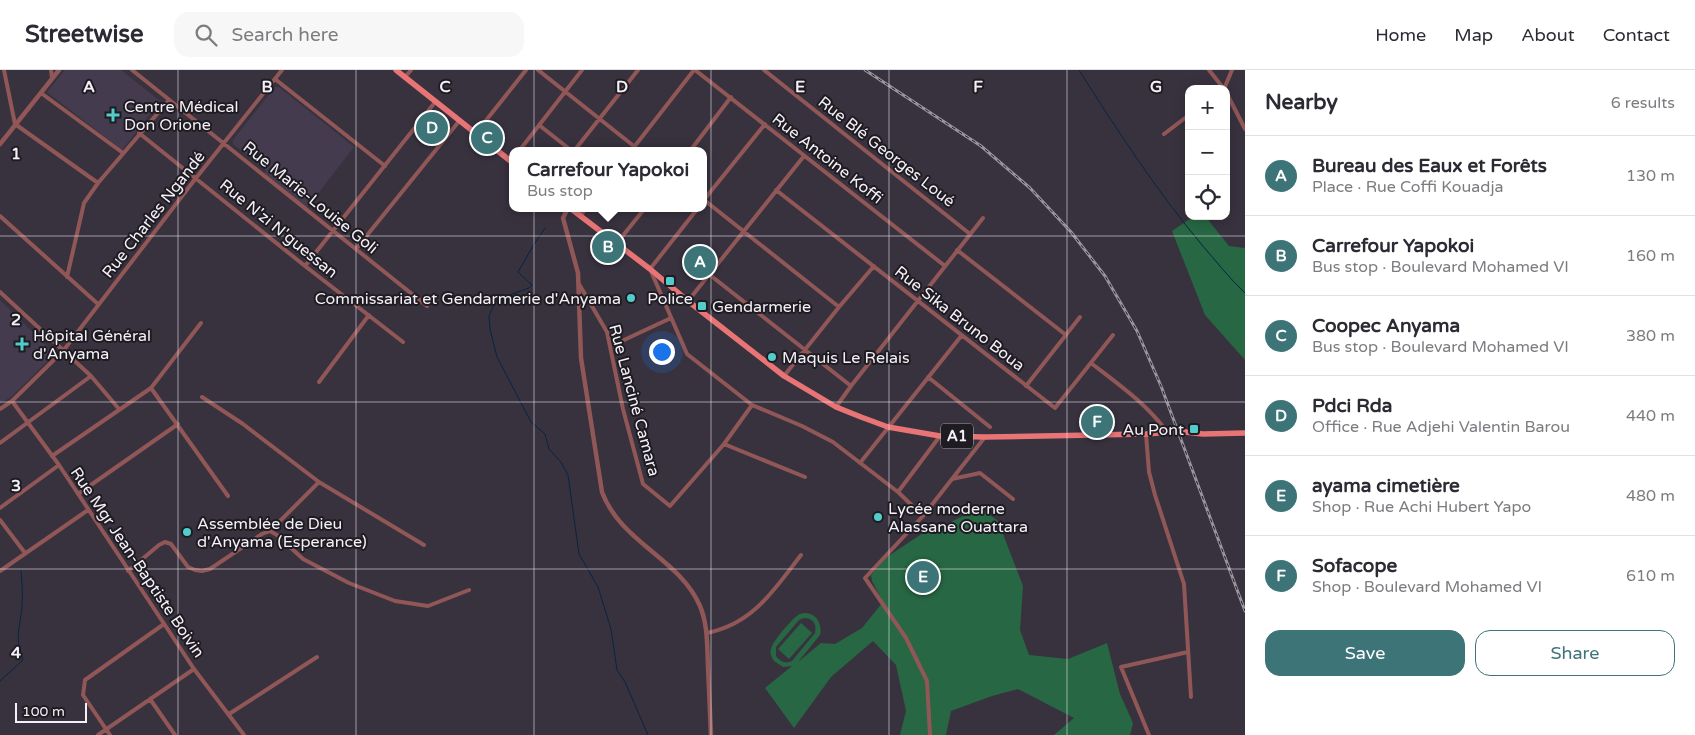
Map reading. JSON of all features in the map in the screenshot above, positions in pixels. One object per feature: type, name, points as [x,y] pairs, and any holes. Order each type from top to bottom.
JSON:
[{"type":"main road","points":[[396,70],[509,159]]},
{"type":"main road","name":"A1","points":[[576,212],[784,376],[836,407],[888,427],[940,436],[985,437],[1245,432]]},
{"type":"street","points":[[4,70],[15,124],[98,183]]},
{"type":"street","points":[[51,70],[52,78]]},
{"type":"street","points":[[0,144],[59,70]]},
{"type":"street","name":"Rue Marie-Louise Goli","points":[[132,70],[427,306]]},
{"type":"street","name":"Rue Charles Ngandé","points":[[0,409],[12,400],[63,351],[282,70]]},
{"type":"street","points":[[406,77],[411,70]]},
{"type":"street","points":[[476,133],[526,70]]},
{"type":"street","points":[[538,70],[634,146],[694,70]]},
{"type":"street","points":[[522,147],[582,70]]},
{"type":"street","points":[[576,147],[638,70]]},
{"type":"street","name":"Rue Antoine Koffi","points":[[694,70],[945,266]]},
{"type":"street","name":"Rue Blé Georges Loué","points":[[764,70],[970,234]]},
{"type":"street","points":[[1208,70],[1221,85]]},
{"type":"street","points":[[1226,85],[1232,70]]},
{"type":"street","points":[[275,79],[385,166]]},
{"type":"street","points":[[40,93],[123,152]]},
{"type":"street","points":[[693,147],[731,97]]},
{"type":"street","points":[[67,277],[84,204],[123,152],[168,100]]},
{"type":"street","points":[[1230,100],[1245,129]]},
{"type":"street","points":[[305,266],[436,101]]},
{"type":"street","points":[[1164,134],[1185,118]]},
{"type":"street","points":[[356,249],[460,120]]},
{"type":"street","points":[[707,195],[765,124]]},
{"type":"street","points":[[539,125],[568,147]]},
{"type":"street","name":"Rue N'zi N'guessan","points":[[139,133],[403,342]]},
{"type":"street","points":[[688,301],[804,156]]},
{"type":"street","name":"Rue Sika Bruno Boua","points":[[776,190],[1054,408],[1113,335]]},
{"type":"street","points":[[707,203],[839,307]]},
{"type":"street","points":[[567,212],[563,218],[577,267],[579,283],[580,358],[602,492],[607,504],[626,530],[672,568],[694,594],[701,607],[707,634],[712,735]]},
{"type":"street","points":[[617,243],[641,212]]},
{"type":"street","points":[[695,212],[650,269],[687,354],[752,405],[802,426],[833,442],[898,492],[923,516]]},
{"type":"street","points":[[0,216],[98,304]]},
{"type":"street","points":[[836,407],[983,218]]},
{"type":"street","points":[[957,250],[1066,335]]},
{"type":"street","points":[[784,376],[874,266]]},
{"type":"street","points":[[710,275],[851,386]]},
{"type":"street","name":"Rue Lanciné Camara","points":[[579,283],[607,332],[623,409],[642,484],[670,506],[724,444],[752,405]]},
{"type":"street","points":[[0,292],[91,376],[119,409]]},
{"type":"street","points":[[319,382],[369,315]]},
{"type":"street","points":[[1026,386],[1080,317]]},
{"type":"street","points":[[624,340],[671,318]]},
{"type":"street","points":[[52,456],[151,388],[201,323]]},
{"type":"street","points":[[860,463],[962,335]]},
{"type":"street","points":[[1090,363],[1140,402],[1158,418],[1169,432]]},
{"type":"street","points":[[0,442],[91,376]]},
{"type":"street","points":[[928,377],[990,427]]},
{"type":"street","points":[[151,388],[228,496]]},
{"type":"street","points":[[202,397],[242,424],[319,482],[424,545]]},
{"type":"street","name":"Rue Mgr Jean-Baptiste Boivin","points":[[12,400],[78,494],[194,669],[244,735]]},
{"type":"street","points":[[78,494],[178,424]]},
{"type":"street","points":[[1146,434],[1149,472],[1154,495],[1184,584],[1191,697]]},
{"type":"street","points":[[898,492],[940,436]]},
{"type":"street","points":[[930,735],[926,681],[906,638],[865,578],[923,516],[985,437]]},
{"type":"street","points":[[724,444],[805,477]]},
{"type":"street","points":[[0,508],[59,466]]},
{"type":"street","points":[[952,479],[980,473],[1013,499]]},
{"type":"street","points":[[128,571],[165,542],[172,544],[188,566],[195,570],[210,569],[262,534],[270,531],[319,482]]},
{"type":"street","points":[[0,570],[88,510]]},
{"type":"street","points":[[0,520],[24,553]]},
{"type":"street","points":[[270,531],[277,535],[303,560],[349,583],[395,601],[428,606],[469,590]]},
{"type":"street","points":[[707,634],[722,630],[746,618],[777,587],[801,555]]},
{"type":"street","points":[[110,735],[83,695],[85,680],[164,624]]},
{"type":"street","points":[[1149,735],[1121,667],[1188,652]]},
{"type":"street","points":[[228,714],[317,657]]},
{"type":"street","points":[[98,735],[194,669]]},
{"type":"street","points":[[150,699],[175,735]]},
{"type":"shaded area","name":"Centre Médical Don Orione","points":[[65,70],[121,70],[160,101],[122,150],[47,92]]},
{"type":"shaded area","points":[[275,87],[279,87],[354,147],[306,209],[263,175],[266,170],[233,144],[233,140]]},
{"type":"shaded area","name":"Hôpital Général d'Anyama","points":[[0,300],[55,354],[12,396],[0,404]]},
{"type":"green space","points":[[1188,220],[1208,220],[1229,246],[1245,248],[1245,360],[1205,315],[1172,231]]},
{"type":"green space","points":[[978,506],[998,521],[1023,586],[1020,630],[1029,655],[1068,659],[1107,643],[1120,694],[1133,723],[1130,735],[1054,735],[1074,718],[1018,689],[951,711],[946,735],[900,735],[906,711],[896,665],[873,641],[831,677],[794,728],[765,688],[792,666],[783,667],[774,661],[771,656],[771,648],[780,634],[800,614],[809,613],[819,622],[820,635],[798,662],[821,643],[835,644],[862,628],[883,602],[872,581],[871,575],[887,557],[929,529],[933,531],[969,513]],"holes":[[[804,618],[814,622],[815,633],[792,661],[781,661],[776,656],[776,647],[799,620]]]},
{"type":"green space","points":[[801,623],[812,633],[789,659],[778,649]]},
{"type":"waterway","points":[[1079,70],[1122,137],[1169,203],[1202,245],[1245,293]]},
{"type":"waterway","points":[[545,228],[518,272],[532,285],[495,302],[489,316],[490,329],[497,357],[531,422],[545,434],[549,449],[561,462],[568,475],[579,554],[598,587],[611,629],[617,670],[625,682],[648,735]]},
{"type":"waterway","points":[[0,681],[23,660],[18,639],[22,602],[21,571]]},
{"type":"railway","points":[[865,70],[981,146],[1030,188],[1071,232],[1105,276],[1137,331],[1161,386],[1245,611]]},
{"type":"place","name":"Centre Médical Don Orione","points":[[113,115]]},
{"type":"place","name":"Pdci Rda","points":[[432,128]]},
{"type":"place","name":"Coopec Anyama","points":[[487,138]]},
{"type":"place","name":"Carrefour Yapokoi","points":[[608,247]]},
{"type":"place","name":"Bureau des Eaux et Forêts","points":[[700,262]]},
{"type":"place","name":"Police","points":[[670,281]]},
{"type":"place","name":"Commissariat et Gendarmerie d'Anyama","points":[[631,298]]},
{"type":"place","name":"Gendarmerie","points":[[702,306]]},
{"type":"place","name":"Hôpital Général d'Anyama","points":[[22,344]]},
{"type":"place","name":"Maquis Le Relais","points":[[772,357]]},
{"type":"place","name":"Sofacope","points":[[1097,422]]},
{"type":"place","name":"Au Pont","points":[[1194,429]]},
{"type":"place","name":"Lycée moderne Alassane Ouattara","points":[[878,517]]},
{"type":"place","name":"Assemblée de Dieu d'Anyama (Esperance)","points":[[187,532]]},
{"type":"place","name":"ayama cimetière","points":[[923,577]]}]
